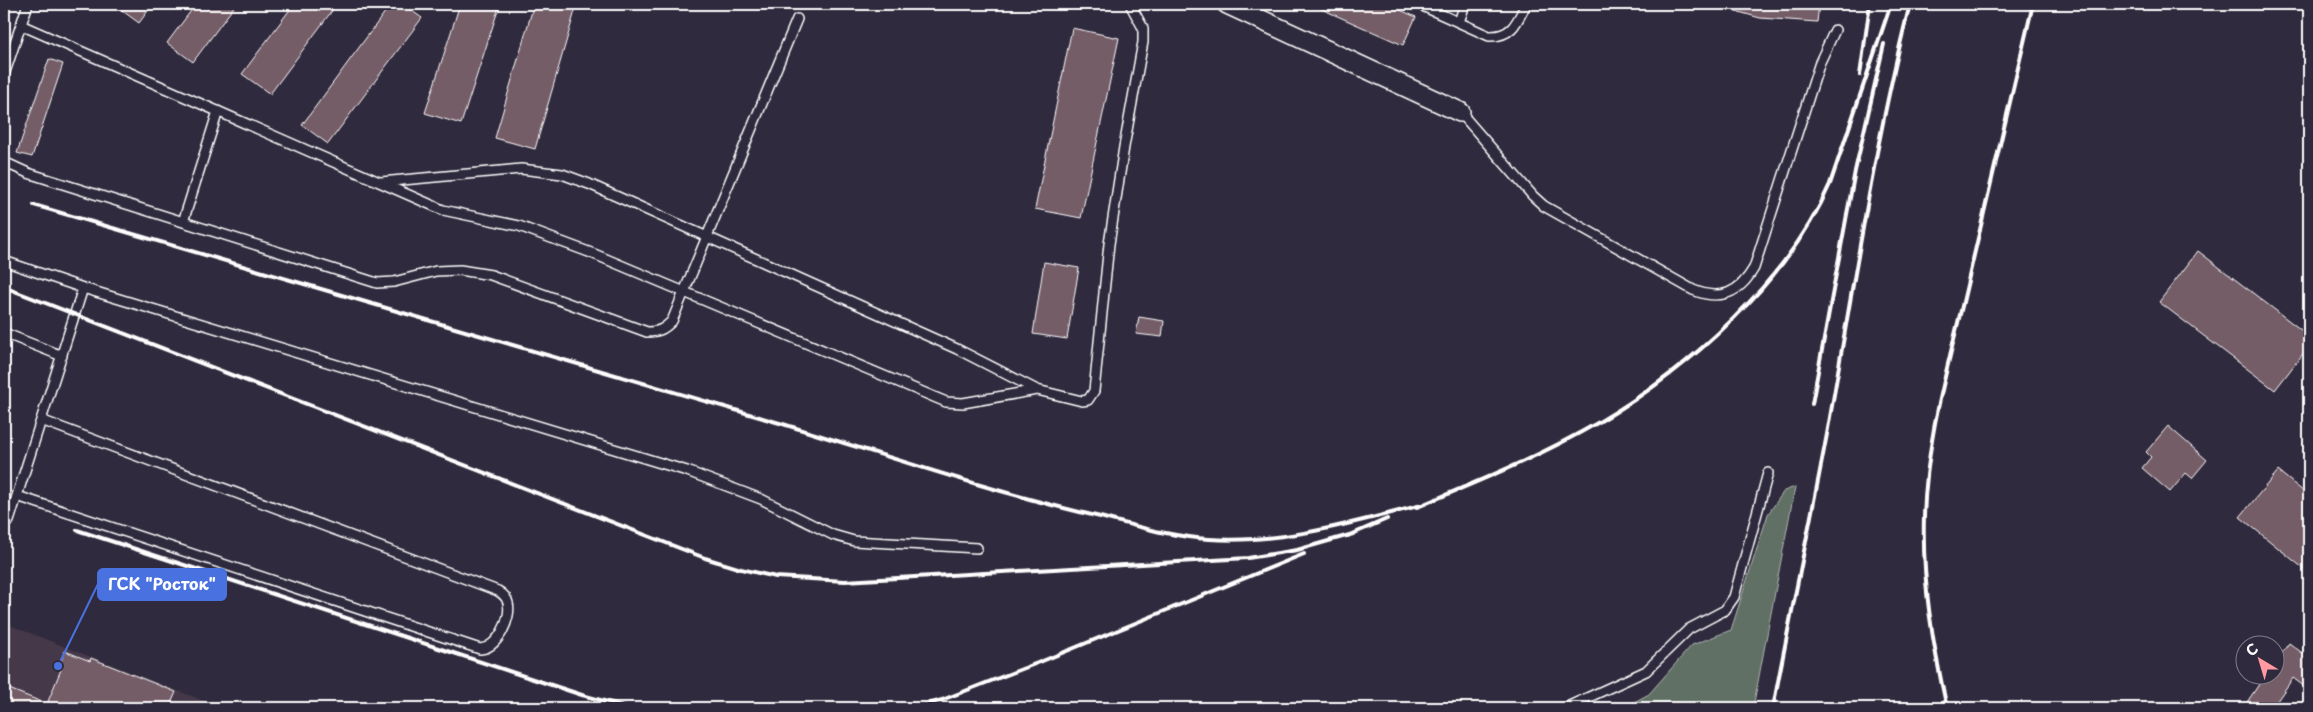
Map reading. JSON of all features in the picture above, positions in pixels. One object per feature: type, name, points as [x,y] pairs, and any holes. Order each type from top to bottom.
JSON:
[{"type":"street","points":[[1227,4],[1460,112]]},
{"type":"lane","points":[[4,75],[28,4]]},
{"type":"lane","points":[[380,182],[475,172],[541,170],[562,174],[589,184],[958,349],[1037,390],[1082,401],[1088,400],[1094,390],[1109,244],[1143,42],[1143,28],[1130,4]]},
{"type":"lane","points":[[1418,4],[1489,36],[1499,36],[1508,33],[1515,26],[1526,4]]},
{"type":"lane","points":[[1459,22],[1464,4]]},
{"type":"lane","points":[[4,162],[28,173],[377,283],[394,282],[413,276],[444,271],[460,270],[491,275],[647,332],[657,332],[665,328],[672,321],[798,19]]},
{"type":"lane","points":[[21,25],[443,210],[519,226],[594,254],[946,402],[963,403],[1037,390]]},
{"type":"lane","points":[[1460,112],[1533,196],[1544,206],[1693,290],[1714,296],[1725,294],[1742,284],[1754,268],[1820,62],[1835,30]]},
{"type":"lane","points":[[183,222],[218,111]]},
{"type":"lane","points":[[4,261],[83,288],[687,471],[761,499],[833,535],[854,541],[977,548]]},
{"type":"lane","points":[[9,521],[83,288]]},
{"type":"lane","points":[[4,334],[62,356]]},
{"type":"lane","points":[[17,496],[480,649],[493,646],[499,638],[508,611],[506,597],[498,591],[41,420]]},
{"type":"lane","points":[[1565,708],[1646,671],[1689,629],[1726,610],[1734,596],[1768,473]]},
{"type":"shaded area","points":[[4,623],[222,708],[4,708]]},
{"type":"green space","points":[[1795,487],[1753,708],[1623,708],[1649,694],[1692,645],[1731,630],[1768,514],[1784,491]]},
{"type":"building","points":[[113,4],[153,4],[139,23]]},
{"type":"building","points":[[196,4],[236,4],[193,62],[167,43]]},
{"type":"building","points":[[294,4],[337,4],[270,94],[242,74]]},
{"type":"building","points":[[391,4],[402,4],[422,18],[328,144],[302,125]]},
{"type":"building","points":[[460,4],[500,4],[461,124],[425,113]]},
{"type":"building","points":[[534,4],[577,4],[535,149],[495,138]]},
{"type":"building","points":[[1310,4],[1387,4],[1416,17],[1403,45]]},
{"type":"building","points":[[1725,4],[1819,4],[1817,22],[1760,18],[1725,8]]},
{"type":"building","points":[[1072,28],[1119,38],[1081,218],[1035,209]]},
{"type":"building","points":[[49,59],[63,64],[32,157],[17,153]]},
{"type":"building","points":[[2198,251],[2309,336],[2309,346],[2275,390],[2159,302]]},
{"type":"building","points":[[1044,262],[1079,268],[1067,339],[1033,334]]},
{"type":"building","points":[[1139,317],[1164,321],[1162,337],[1136,334]]},
{"type":"building","points":[[2168,426],[2207,460],[2192,478],[2186,473],[2170,492],[2142,468],[2151,457],[2146,452]]},
{"type":"building","points":[[2278,471],[2309,496],[2309,573],[2240,517]]},
{"type":"building","points":[[2289,643],[2309,658],[2309,690],[2293,678],[2272,708],[2243,708],[2259,684],[2286,684],[2286,647]]},
{"type":"building","points":[[65,651],[90,661],[91,658],[176,692],[169,708],[14,708],[4,704],[4,687],[47,704],[62,667],[59,665]]},
{"type":"railway","points":[[1860,75],[1870,4]]},
{"type":"railway","points":[[1417,507],[1532,457],[1599,422],[1633,401],[1667,376],[1701,349],[1732,320],[1789,255],[1812,220],[1830,184],[1891,4]]},
{"type":"railway","points":[[1773,708],[1827,434],[1875,164],[1910,4]]},
{"type":"railway","points":[[1947,708],[1933,637],[1925,566],[1924,517],[1929,463],[1944,382],[2033,4]]},
{"type":"railway","points":[[1812,404],[1855,171],[1884,44]]},
{"type":"railway","points":[[34,205],[596,368],[978,484],[1138,527],[1195,538],[1236,540],[1263,538],[1317,531],[1422,505]]},
{"type":"railway","points":[[4,287],[705,558],[776,577],[845,581],[1248,558],[1297,550],[1353,534]]},
{"type":"railway","points":[[1348,536],[1387,519]]},
{"type":"railway","points":[[77,530],[582,695],[630,708]]},
{"type":"railway","points":[[915,708],[942,700],[1040,662],[1304,554]]},
{"type":"place","name":"ГСК \"Росток\"","points":[[58,666]]}]
